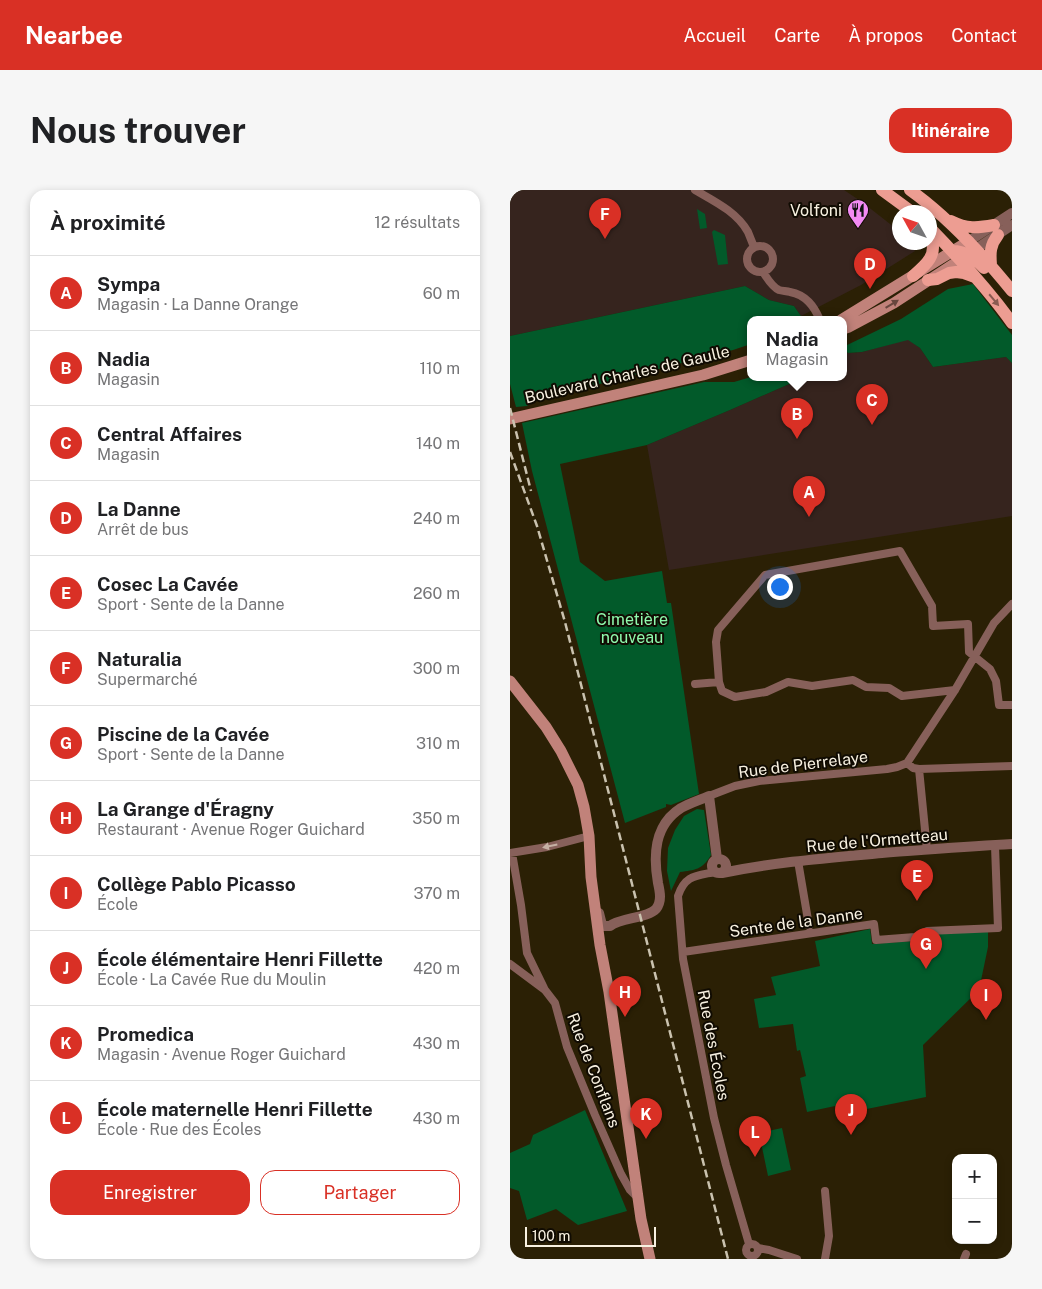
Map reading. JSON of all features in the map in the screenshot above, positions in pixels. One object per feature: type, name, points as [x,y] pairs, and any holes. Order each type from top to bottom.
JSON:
[{"type":"main road","points":[[882,190],[902,205]]},
{"type":"main road","points":[[910,190],[923,205]]},
{"type":"main road","points":[[937,218],[972,228],[996,230],[990,248],[991,265]]},
{"type":"main road","points":[[937,220],[969,250],[1001,289],[1012,296]]},
{"type":"main road","points":[[937,232],[991,265],[1012,291]]},
{"type":"main road","points":[[913,276],[930,259],[932,250]]},
{"type":"main road","points":[[847,316],[913,276],[969,250]]},
{"type":"main road","points":[[969,250],[975,277],[1012,323]]},
{"type":"main road","points":[[847,327],[894,303],[969,250]]},
{"type":"main road","points":[[928,280],[937,279],[956,272],[975,277]]},
{"type":"main road","name":"Boulevard Charles de Gaulle","points":[[510,419],[703,375],[747,361]]},
{"type":"main road","points":[[510,681],[552,736],[574,775],[584,807],[605,924],[609,992],[642,1226],[650,1259]]},
{"type":"main road","points":[[510,692],[538,718]]},
{"type":"main road","points":[[589,836],[592,881],[605,924]]},
{"type":"street","points":[[695,190],[716,202],[734,216],[749,233],[754,247]]},
{"type":"street","points":[[969,250],[996,230],[1012,213]]},
{"type":"street","points":[[969,250],[996,230],[1012,225]]},
{"type":"street","points":[[754,247],[767,247],[773,254],[773,263],[763,272],[755,272],[747,262],[748,253],[754,247]]},
{"type":"street","points":[[763,272],[773,286],[779,290],[792,292],[806,298],[818,316]]},
{"type":"street","points":[[955,690],[902,696],[889,688],[866,687],[853,680],[812,686],[788,682],[766,692],[735,697],[722,691],[719,682],[716,642],[718,630],[766,575],[900,551],[932,606],[932,626],[968,624],[969,652],[990,669],[996,681],[999,704],[1012,705]]},
{"type":"street","points":[[1012,604],[994,623],[955,690],[907,763],[912,768],[919,770],[1012,766]]},
{"type":"street","points":[[695,684],[719,682]]},
{"type":"street","name":"Rue de Pierrelaye","points":[[605,924],[636,918],[656,908],[661,896],[655,868],[658,838],[672,814],[682,808],[735,786],[759,781],[887,769],[907,763]]},
{"type":"street","points":[[919,770],[927,850]]},
{"type":"street","points":[[709,796],[721,860],[726,867],[719,872]]},
{"type":"street","points":[[545,990],[527,953],[521,905],[511,853],[547,847],[589,836]]},
{"type":"street","name":"Rue de l'Ormetteau","points":[[719,872],[798,862],[1012,844]]},
{"type":"street","name":"Sente de la Danne","points":[[683,952],[874,924],[876,940],[915,937],[928,931],[998,928],[995,846]]},
{"type":"street","name":"Rue de l'Ormetteau","points":[[721,860],[745,868]]},
{"type":"street","name":"Sente de la Danne","points":[[798,862],[809,926]]},
{"type":"street","name":"Rue des Écoles","points":[[719,872],[696,876],[687,880],[681,886],[678,896],[683,952],[714,1118],[749,1244]]},
{"type":"street","name":"Rue de Conflans","points":[[510,964],[545,990],[555,1003],[567,1046],[609,1148],[630,1190],[638,1198]]},
{"type":"street","points":[[824,1191],[829,1236],[825,1259]]},
{"type":"street","points":[[758,1248],[756,1254],[751,1258],[746,1252],[746,1247],[749,1244],[755,1244],[758,1248],[797,1259]]},
{"type":"shaded area","points":[[510,190],[844,190],[892,226],[892,250],[915,251],[861,285],[801,316],[794,306],[769,300],[745,286],[510,336]]},
{"type":"shaded area","points":[[908,339],[920,348],[933,367],[1006,357],[1012,363],[1012,516],[669,570],[647,445],[796,381],[847,381],[847,352],[862,352]]},
{"type":"green space","points":[[697,209],[705,214],[707,228],[700,229]]},
{"type":"green space","points":[[714,230],[725,235],[728,264],[718,265],[712,232]]},
{"type":"green space","points":[[973,284],[1012,335],[1012,363],[1006,357],[933,367],[920,348],[908,340],[862,352],[847,352],[847,345],[901,319],[948,289]]},
{"type":"green space","points":[[745,286],[769,300],[794,306],[801,316],[747,316],[747,345],[533,401],[527,406],[516,407],[510,384],[510,336]]},
{"type":"green space","name":"Cimetière nouveau","points":[[747,378],[747,381],[796,381],[647,445],[560,464],[580,562],[605,581],[662,571],[667,603],[671,603],[699,794],[671,805],[666,804],[666,807],[625,823],[532,471],[522,423],[704,382],[734,382]]},
{"type":"green space","points":[[697,809],[704,810],[711,855],[698,868],[680,872],[671,891],[667,871],[668,848],[675,830],[684,816]]},
{"type":"green space","points":[[870,929],[872,944],[929,940],[928,934],[988,932],[988,947],[979,990],[923,1045],[926,1097],[837,1115],[835,1106],[807,1112],[800,1078],[806,1076],[800,1050],[797,1051],[793,1024],[759,1028],[754,999],[776,995],[771,977],[820,966],[815,941]]},
{"type":"green space","points":[[585,1110],[627,1211],[578,1225],[556,1209],[527,1220],[519,1191],[510,1188],[510,1153],[530,1144],[533,1135]]},
{"type":"green space","points":[[782,1128],[791,1170],[768,1176],[759,1133]]},
{"type":"railway","points":[[510,408],[531,491]]},
{"type":"railway","points":[[510,452],[537,526],[565,622],[728,1259]]},
{"type":"place","name":"Volfoni","points":[[858,229]]},
{"type":"place","name":"Naturalia","points":[[605,239]]},
{"type":"place","name":"La Danne","points":[[870,289]]},
{"type":"place","name":"Central Affaires","points":[[872,425]]},
{"type":"place","name":"Nadia","points":[[797,439]]},
{"type":"place","name":"Sympa","points":[[809,517]]},
{"type":"place","name":"Cosec La Cavée","points":[[917,901]]},
{"type":"place","name":"Piscine de la Cavée","points":[[926,969]]},
{"type":"place","name":"La Grange d'Éragny","points":[[625,1017]]},
{"type":"place","name":"Collège Pablo Picasso","points":[[986,1020]]},
{"type":"place","name":"École élémentaire Henri Fillette","points":[[851,1135]]},
{"type":"place","name":"Promedica","points":[[646,1139]]},
{"type":"place","name":"École maternelle Henri Fillette","points":[[755,1157]]}]
